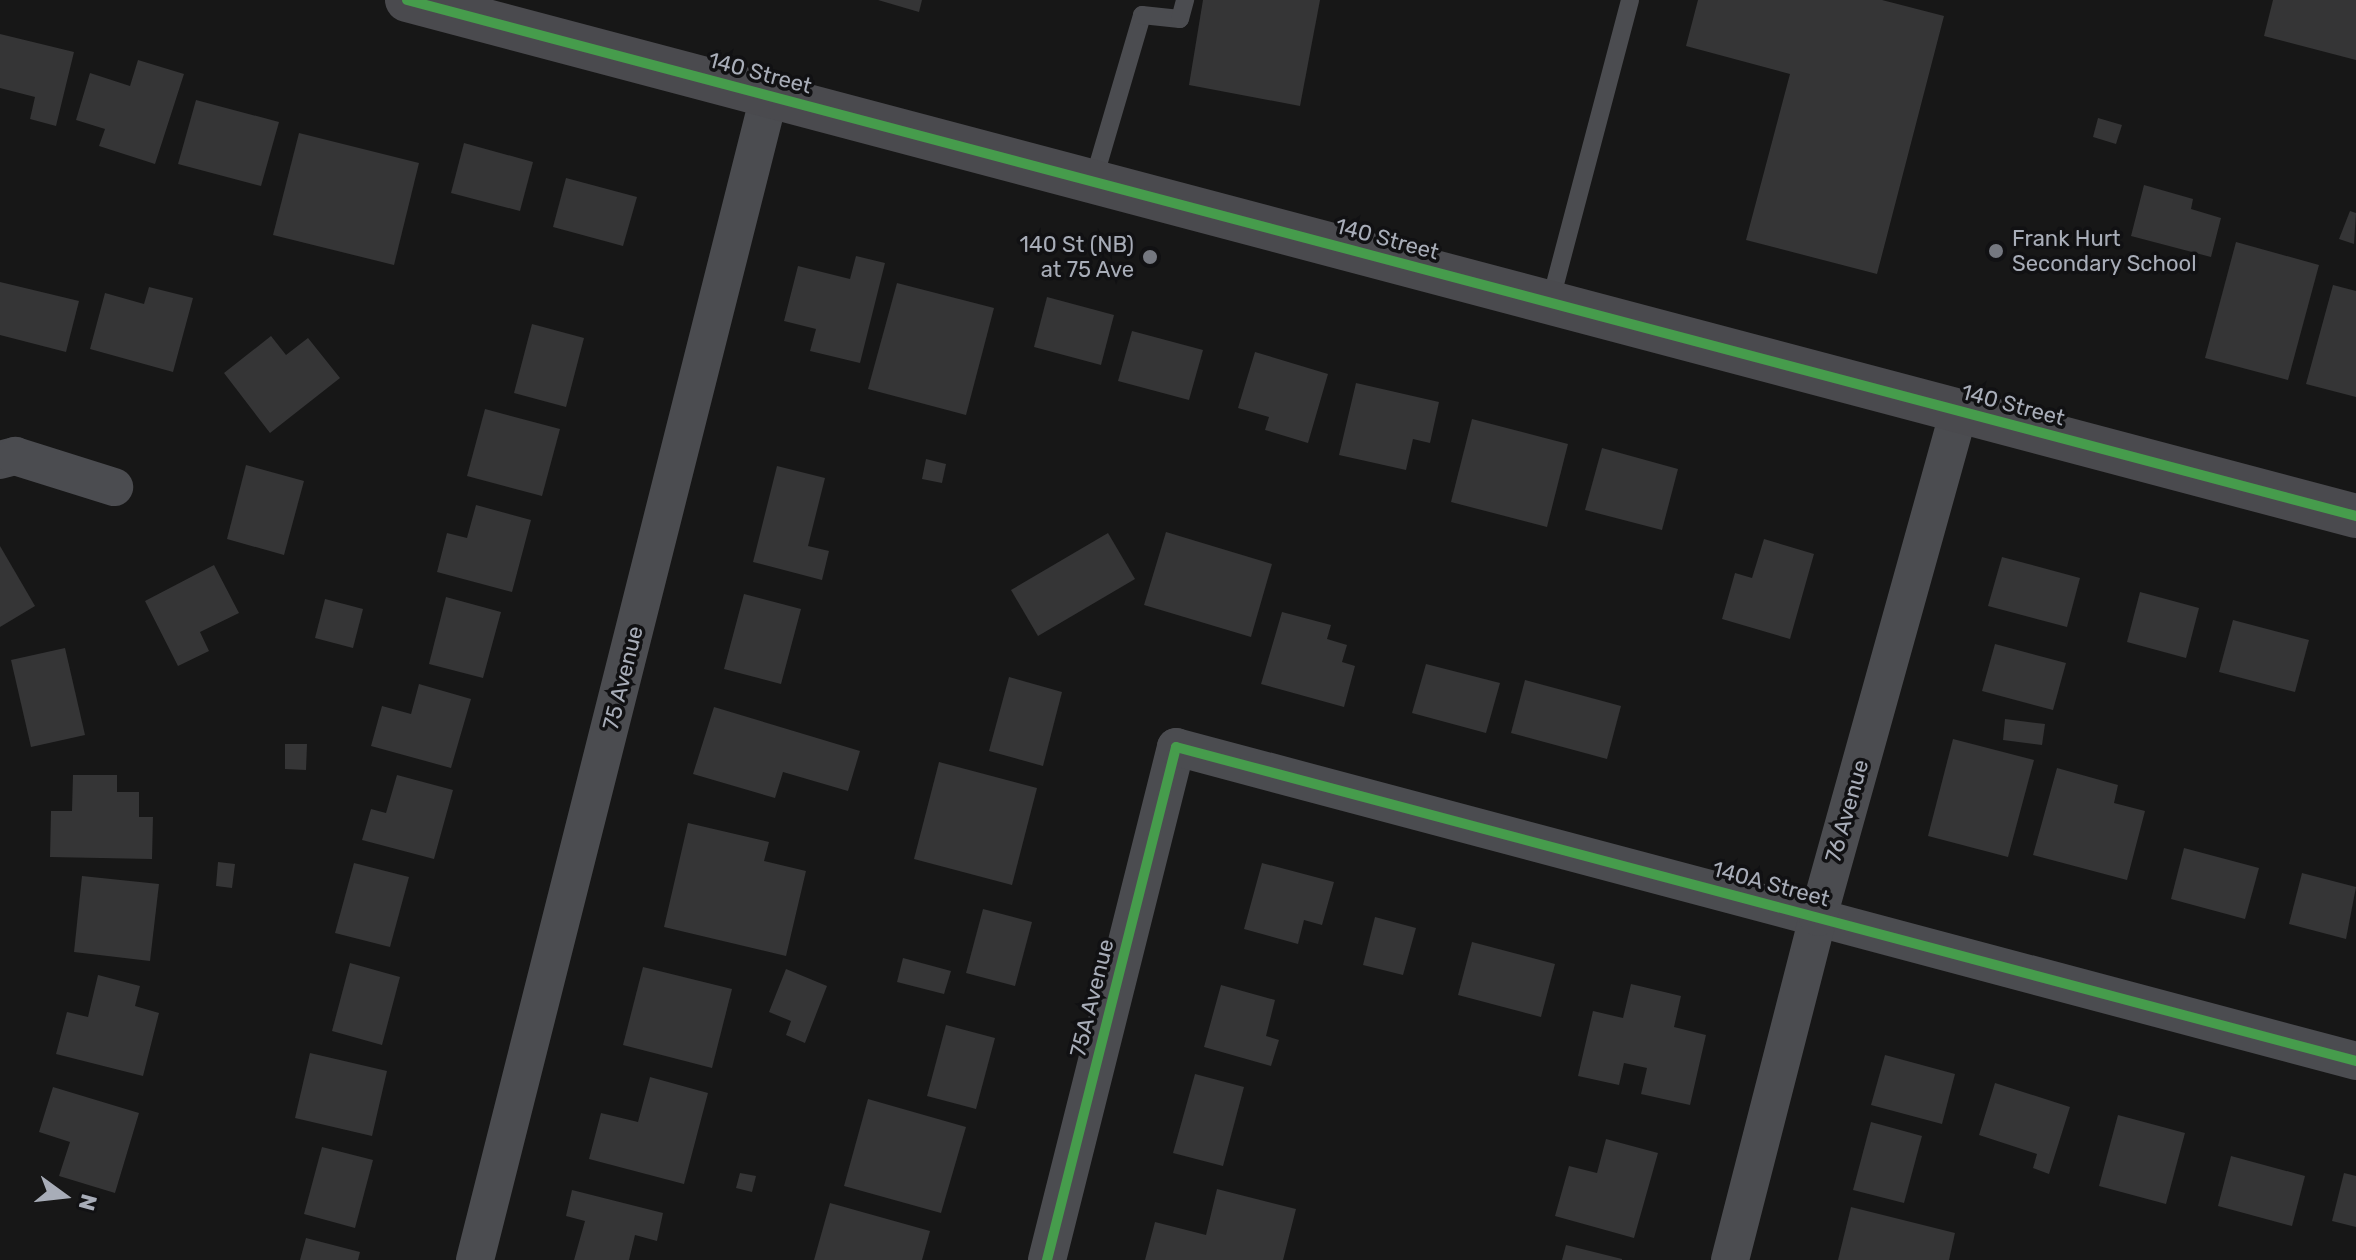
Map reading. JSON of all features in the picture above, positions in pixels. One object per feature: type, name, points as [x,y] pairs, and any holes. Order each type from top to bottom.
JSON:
[{"type":"main road","name":"140 Street","points":[[407,0],[2356,516]]},
{"type":"street","name":"75 Avenue","points":[[475,1260],[769,96]]},
{"type":"street","name":"76 Avenue","points":[[1730,1260],[1818,917],[1959,411]]},
{"type":"street","points":[[0,460],[15,456],[114,487]]},
{"type":"street","name":"140A Street","points":[[1176,747],[2356,1061]]},
{"type":"street","name":"75A Avenue","points":[[1047,1260],[1176,747]]},
{"type":"lane","points":[[1093,182],[1142,15],[1180,19],[1185,0]]},
{"type":"lane","points":[[1550,303],[1630,0]]},
{"type":"building","points":[[878,0],[922,0],[919,12]]},
{"type":"building","points":[[1203,0],[1320,0],[1300,106],[1189,85]]},
{"type":"building","points":[[1698,0],[1882,0],[1944,16],[1877,274],[1746,240],[1790,74],[1686,46]]},
{"type":"building","points":[[2273,0],[2356,0],[2356,60],[2264,36]]},
{"type":"building","points":[[0,34],[74,52],[56,126],[30,119],[35,97],[0,88]]},
{"type":"building","points":[[138,60],[184,74],[155,164],[99,146],[105,129],[76,120],[90,73],[130,86]]},
{"type":"building","points":[[196,100],[279,122],[261,186],[178,164]]},
{"type":"building","points":[[2098,118],[2122,125],[2116,144],[2093,137]]},
{"type":"building","points":[[299,133],[419,163],[394,265],[273,235]]},
{"type":"building","points":[[464,143],[533,162],[520,211],[451,193]]},
{"type":"building","points":[[566,178],[637,197],[623,246],[553,227]]},
{"type":"building","points":[[2144,185],[2193,199],[2191,209],[2221,218],[2211,257],[2131,236]]},
{"type":"building","points":[[2350,211],[2356,213],[2354,244],[2339,239]]},
{"type":"building","points":[[2236,242],[2319,265],[2288,380],[2205,358]]},
{"type":"building","points":[[856,256],[885,263],[860,363],[810,351],[816,329],[784,321],[798,266],[850,279]]},
{"type":"building","points":[[0,282],[79,301],[66,352],[0,335]]},
{"type":"building","points":[[897,283],[994,308],[966,415],[868,389]]},
{"type":"building","points":[[2333,285],[2356,291],[2356,397],[2306,384]]},
{"type":"building","points":[[149,287],[193,298],[173,372],[90,349],[105,293],[144,304]]},
{"type":"building","points":[[1047,297],[1114,315],[1101,365],[1034,347]]},
{"type":"building","points":[[532,324],[584,338],[566,407],[514,393]]},
{"type":"building","points":[[1132,331],[1203,350],[1189,400],[1118,381]]},
{"type":"building","points":[[271,336],[286,355],[308,338],[340,378],[270,433],[224,373]]},
{"type":"building","points":[[1255,352],[1328,374],[1308,443],[1265,430],[1269,417],[1238,408]]},
{"type":"building","points":[[1356,383],[1439,402],[1430,443],[1413,439],[1406,470],[1339,455]]},
{"type":"building","points":[[485,409],[560,429],[542,496],[467,476]]},
{"type":"building","points":[[1472,419],[1568,444],[1547,527],[1451,502]]},
{"type":"building","points":[[1602,448],[1678,469],[1662,530],[1585,510]]},
{"type":"building","points":[[926,459],[946,464],[942,483],[922,479]]},
{"type":"building","points":[[246,465],[304,481],[284,555],[227,539]]},
{"type":"building","points":[[777,466],[825,478],[808,546],[829,551],[822,580],[753,562]]},
{"type":"building","points":[[476,505],[531,520],[512,592],[437,572],[447,533],[467,538]]},
{"type":"building","points":[[1166,532],[1272,564],[1251,637],[1144,605]]},
{"type":"building","points":[[1108,533],[1135,579],[1038,636],[1011,590]]},
{"type":"building","points":[[1764,539],[1814,554],[1790,639],[1722,619],[1735,573],[1752,578]]},
{"type":"building","points":[[0,546],[35,606],[0,627]]},
{"type":"building","points":[[2002,557],[2080,578],[2067,627],[1988,606]]},
{"type":"building","points":[[214,565],[239,613],[200,632],[209,651],[178,666],[145,601]]},
{"type":"building","points":[[2140,592],[2199,608],[2186,658],[2127,642]]},
{"type":"building","points":[[744,594],[801,609],[781,684],[724,669]]},
{"type":"building","points":[[446,597],[501,612],[483,678],[429,664]]},
{"type":"building","points":[[325,599],[363,609],[353,648],[315,638]]},
{"type":"building","points":[[1282,612],[1331,625],[1327,639],[1347,645],[1342,662],[1355,666],[1344,707],[1261,684]]},
{"type":"building","points":[[2233,620],[2309,640],[2295,692],[2219,672]]},
{"type":"building","points":[[1995,644],[2066,663],[2053,710],[1982,691]]},
{"type":"building","points":[[65,648],[85,735],[31,747],[11,660]]},
{"type":"building","points":[[1426,664],[1500,683],[1486,733],[1412,713]]},
{"type":"building","points":[[1009,677],[1062,692],[1043,766],[989,751]]},
{"type":"building","points":[[1525,680],[1621,706],[1607,759],[1511,733]]},
{"type":"building","points":[[419,684],[471,699],[451,768],[371,746],[382,706],[411,714]]},
{"type":"building","points":[[714,707],[860,751],[848,791],[783,772],[775,798],[693,774]]},
{"type":"building","points":[[2005,719],[2045,724],[2042,745],[2003,740]]},
{"type":"building","points":[[1953,739],[2034,760],[2008,857],[1928,836]]},
{"type":"building","points":[[285,744],[307,744],[306,770],[285,769]]},
{"type":"building","points":[[939,762],[1037,788],[1012,885],[914,859]]},
{"type":"building","points":[[2057,768],[2118,785],[2114,803],[2145,811],[2127,880],[2033,855]]},
{"type":"building","points":[[73,775],[117,775],[117,792],[139,792],[139,817],[153,817],[152,859],[50,857],[51,811],[72,811]]},
{"type":"building","points":[[397,775],[453,790],[434,859],[362,840],[371,809],[386,813]]},
{"type":"building","points":[[688,823],[769,842],[764,861],[806,871],[786,956],[664,927]]},
{"type":"building","points":[[2184,848],[2259,868],[2245,919],[2171,899]]},
{"type":"building","points":[[218,862],[235,864],[232,888],[216,886]]},
{"type":"building","points":[[354,863],[409,877],[390,947],[335,933]]},
{"type":"building","points":[[1262,863],[1334,882],[1322,925],[1304,920],[1298,944],[1244,929]]},
{"type":"building","points":[[2302,873],[2356,887],[2346,939],[2289,924]]},
{"type":"building","points":[[82,876],[159,884],[150,961],[74,952]]},
{"type":"building","points":[[983,909],[1032,922],[1015,986],[966,973]]},
{"type":"building","points":[[1375,917],[1416,928],[1403,975],[1363,965]]},
{"type":"building","points":[[1472,942],[1555,964],[1541,1017],[1458,995]]},
{"type":"building","points":[[903,958],[951,971],[944,994],[897,982]]},
{"type":"building","points":[[350,963],[400,977],[382,1045],[332,1031]]},
{"type":"building","points":[[643,967],[732,989],[712,1068],[623,1045]]},
{"type":"building","points":[[786,969],[827,986],[805,1043],[786,1035],[791,1021],[769,1012]]},
{"type":"building","points":[[98,975],[140,986],[135,1006],[159,1013],[143,1076],[56,1054],[67,1012],[88,1017]]},
{"type":"building","points":[[1631,984],[1681,996],[1674,1027],[1706,1035],[1690,1105],[1641,1094],[1647,1068],[1624,1063],[1619,1085],[1578,1076],[1593,1011],[1623,1018]]},
{"type":"building","points":[[1221,985],[1275,1000],[1266,1036],[1279,1040],[1271,1066],[1204,1047]]},
{"type":"building","points":[[946,1025],[995,1038],[976,1109],[927,1096]]},
{"type":"building","points":[[310,1053],[387,1071],[372,1136],[295,1118]]},
{"type":"building","points":[[1885,1055],[1955,1074],[1942,1124],[1871,1105]]},
{"type":"building","points":[[1195,1074],[1244,1087],[1223,1166],[1173,1153]]},
{"type":"building","points":[[650,1077],[708,1093],[684,1184],[589,1159],[601,1113],[638,1122]]},
{"type":"building","points":[[1995,1083],[2070,1107],[2049,1174],[2033,1168],[2037,1154],[1979,1135]]},
{"type":"building","points":[[53,1087],[139,1113],[115,1193],[59,1176],[70,1142],[39,1132]]},
{"type":"building","points":[[868,1099],[966,1127],[941,1213],[844,1186]]},
{"type":"building","points":[[2118,1115],[2185,1133],[2166,1204],[2099,1186]]},
{"type":"building","points":[[1871,1122],[1922,1136],[1904,1203],[1853,1190]]},
{"type":"building","points":[[1606,1139],[1658,1153],[1634,1238],[1555,1216],[1569,1166],[1597,1173]]},
{"type":"building","points":[[322,1147],[373,1160],[355,1228],[304,1214]]},
{"type":"building","points":[[2231,1156],[2305,1176],[2292,1226],[2218,1206]]},
{"type":"building","points":[[740,1173],[756,1176],[752,1192],[736,1188]]},
{"type":"building","points":[[2344,1173],[2356,1176],[2356,1227],[2332,1221]]},
{"type":"building","points":[[1217,1189],[1296,1209],[1283,1260],[1145,1260],[1155,1222],[1206,1235]]},
{"type":"building","points":[[572,1190],[663,1213],[657,1241],[635,1235],[629,1260],[574,1260],[585,1221],[566,1216]]},
{"type":"building","points":[[830,1203],[930,1231],[922,1260],[814,1260]]},
{"type":"building","points":[[1851,1207],[1955,1233],[1949,1260],[1838,1260]]},
{"type":"building","points":[[306,1238],[360,1252],[358,1260],[300,1260]]},
{"type":"building","points":[[1566,1245],[1622,1259],[1622,1260],[1562,1260]]},
{"type":"cycle path","points":[[407,0],[2356,516]]},
{"type":"cycle path","points":[[1047,1260],[1176,747],[2356,1061]]},
{"type":"place","name":"Frank Hurt Secondary School","points":[[1996,251]]},
{"type":"place","name":"140 St (NB) at 75 Ave","points":[[1150,257]]}]
